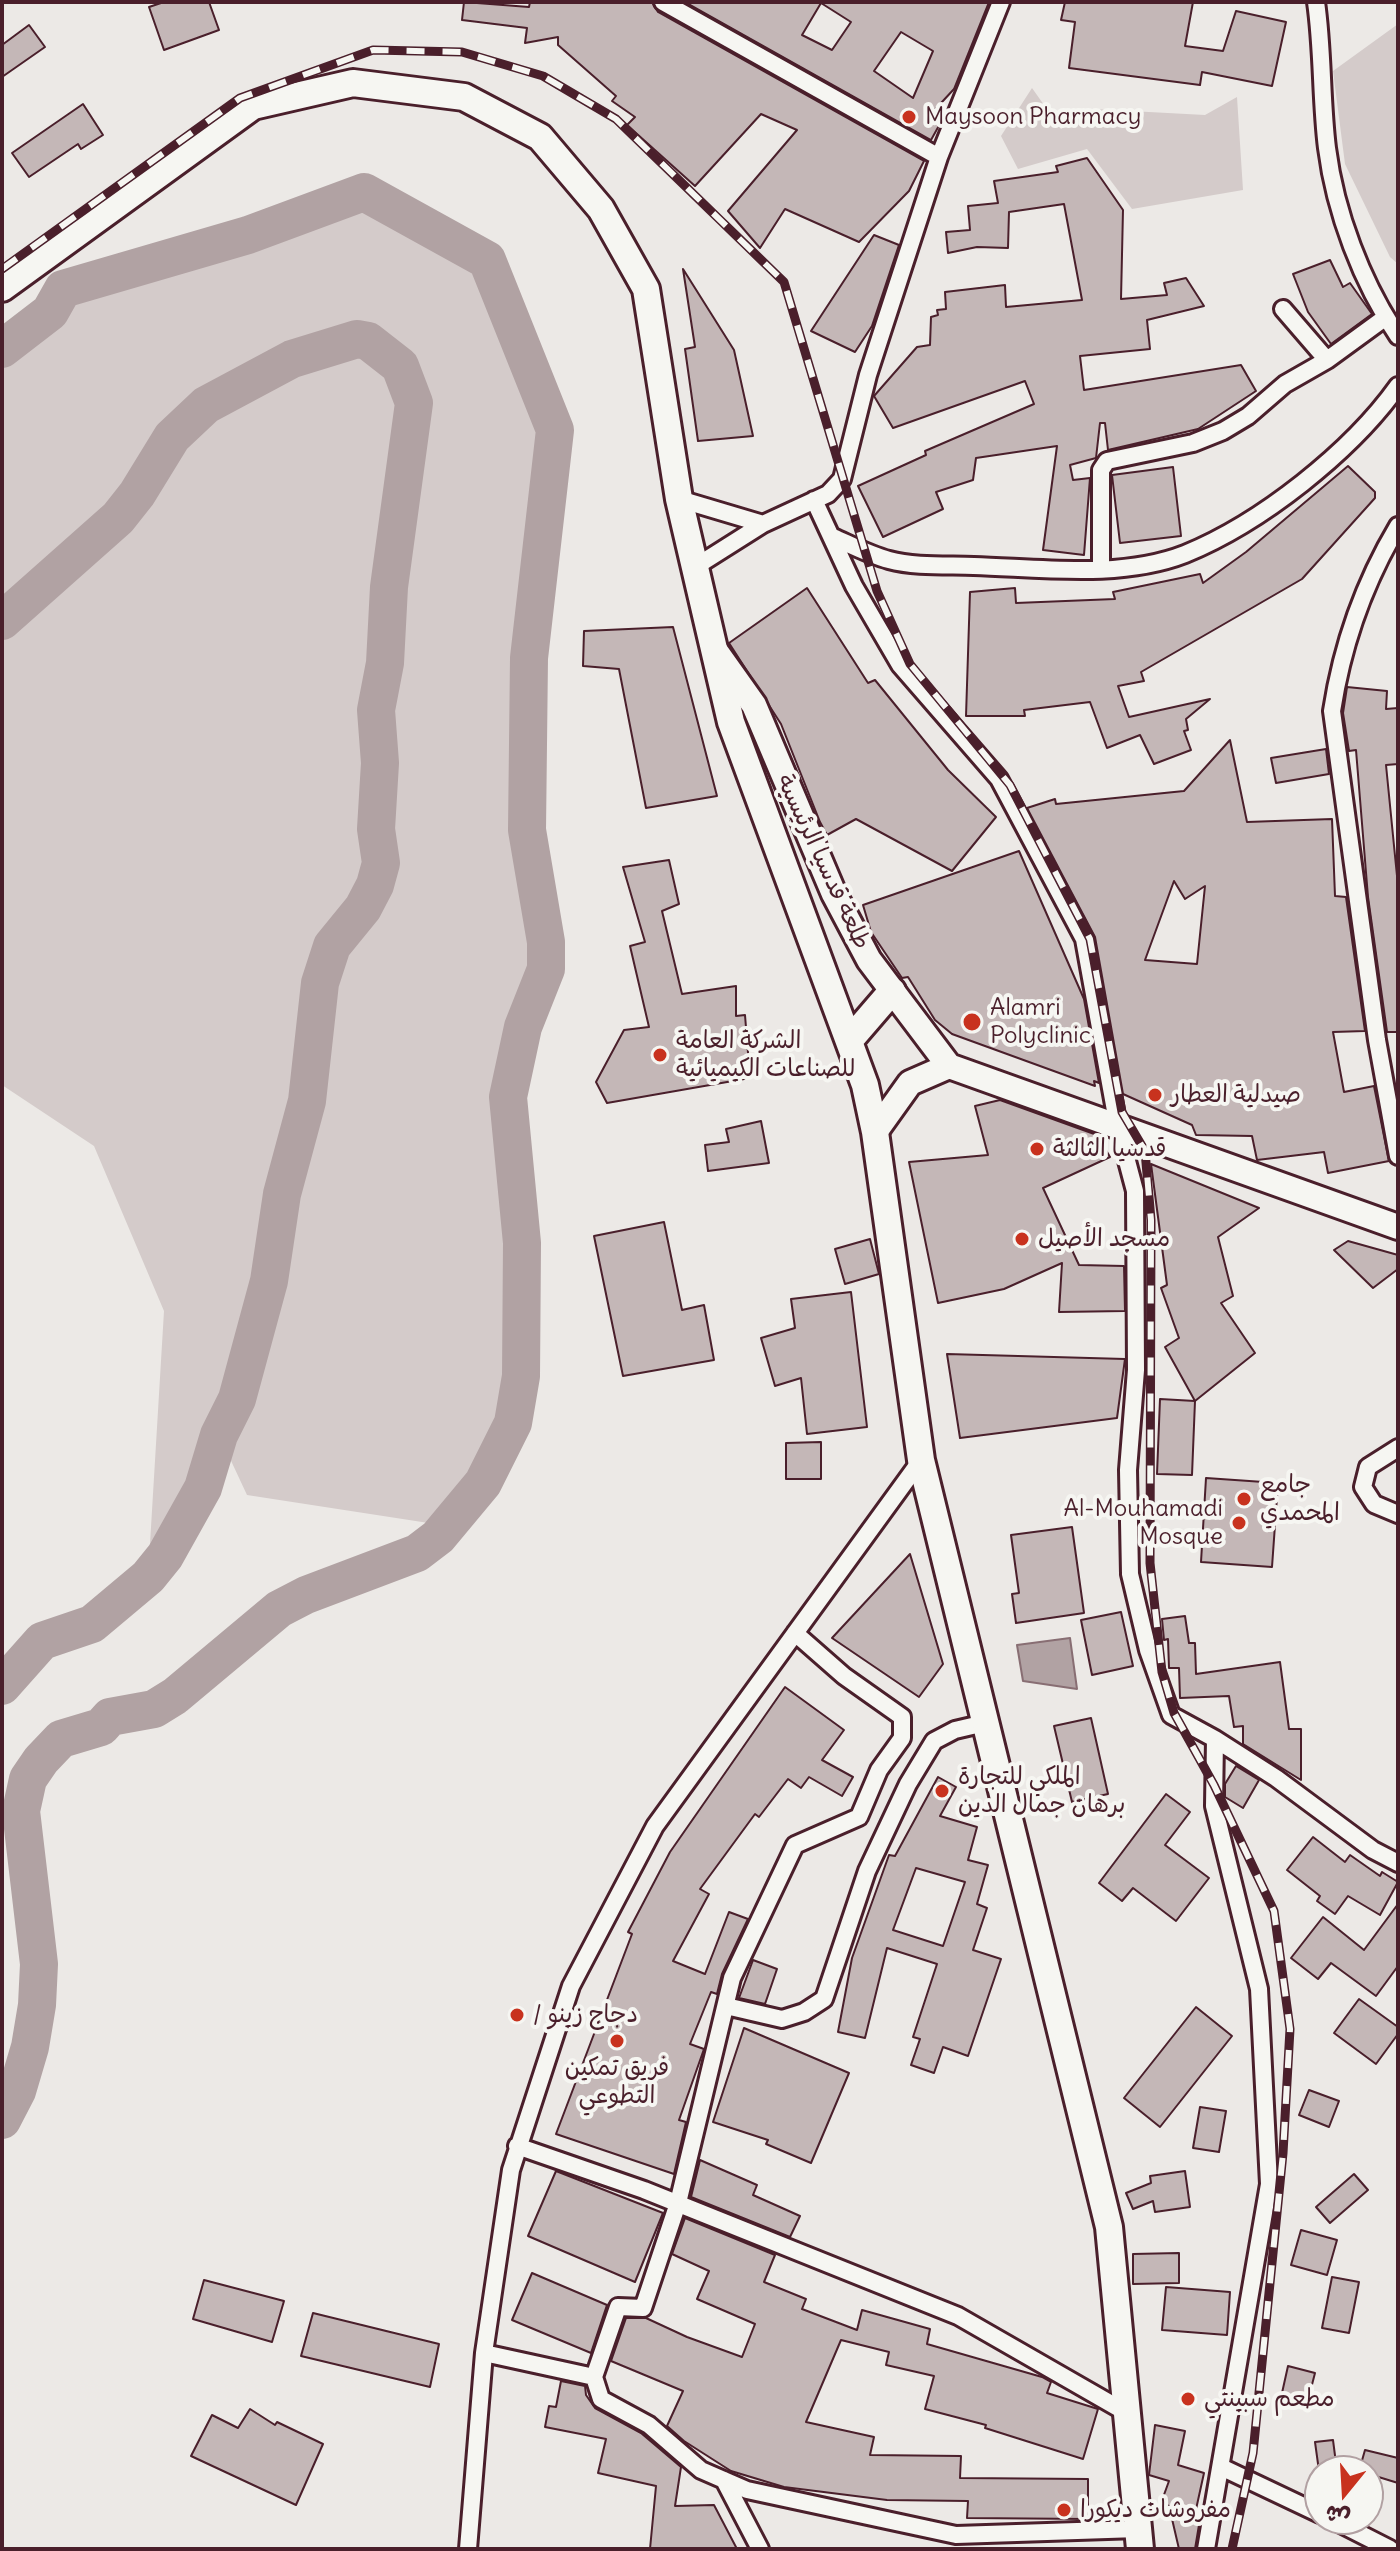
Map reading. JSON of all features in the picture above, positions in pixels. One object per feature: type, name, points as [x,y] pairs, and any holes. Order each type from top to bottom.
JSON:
[{"type":"main road","points":[[2,288],[253,106],[353,83],[464,97],[540,137],[601,209],[646,289],[679,499],[731,722],[865,1085],[875,1132],[921,1460],[1109,2227],[1139,2539]]},
{"type":"main road","name":"طلعة قدسيا الرئيسية","points":[[714,648],[754,705],[834,894],[869,960],[949,1066]]},
{"type":"main road","points":[[849,1041],[892,991]]},
{"type":"main road","points":[[875,1132],[910,1083],[949,1066],[1398,1227]]},
{"type":"street","points":[[663,2],[939,157]]},
{"type":"street","points":[[695,567],[763,524],[828,494],[842,479],[868,375],[939,157],[1001,2]]},
{"type":"street","points":[[1316,2],[1328,151],[1334,181],[1355,248],[1386,317],[1398,336]]},
{"type":"street","points":[[1283,309],[1327,360]]},
{"type":"street","points":[[1101,568],[1101,470],[1107,461],[1193,443],[1223,431],[1248,416],[1301,373],[1327,360],[1386,317]]},
{"type":"street","points":[[833,537],[890,561],[1101,568],[1154,563],[1185,554],[1231,531],[1347,445],[1398,386]]},
{"type":"street","points":[[679,499],[763,524]]},
{"type":"street","points":[[814,500],[854,586],[900,665],[999,779],[1084,939],[1118,1127],[1135,1191],[1136,1370],[1128,1470],[1130,1574],[1148,1650],[1171,1715],[1276,1778],[1373,1850],[1398,1863]]},
{"type":"street","points":[[1398,526],[1377,561],[1339,660],[1332,711],[1377,1040],[1398,1156]]},
{"type":"street","points":[[1398,1448],[1368,1467],[1363,1487],[1374,1504],[1398,1514]]},
{"type":"street","points":[[468,2549],[484,2353],[517,2146],[571,1986],[655,1826],[921,1460]]},
{"type":"street","points":[[795,1633],[844,1676],[902,1717],[902,1738],[879,1770],[859,1817],[795,1845],[732,1978],[678,2203],[643,2308],[618,2307],[594,2377],[601,2399],[649,2425],[701,2470],[747,2490],[956,2535],[1139,2539]]},
{"type":"street","points":[[726,2006],[782,2019],[804,2012],[824,1999],[867,1871],[908,1784],[934,1741],[955,1730],[985,1723]]},
{"type":"street","points":[[1206,2549],[1269,2184],[1259,1989],[1214,1806],[1215,1739]]},
{"type":"street","points":[[517,2146],[678,2203],[958,2316],[1127,2413]]},
{"type":"street","points":[[484,2353],[594,2377]]},
{"type":"street","points":[[1221,2467],[1304,2506]]},
{"type":"street","points":[[724,2480],[760,2549]]},
{"type":"street","points":[[1362,2535],[1390,2549]]},
{"type":"shaded area","points":[[1398,24],[1398,264],[1390,257],[1345,164],[1333,71]]},
{"type":"shaded area","points":[[1032,88],[1061,129],[1093,109],[1205,115],[1237,97],[1243,190],[1132,209],[1087,149],[1018,169],[1001,136]]},
{"type":"shaded area","points":[[364,192],[487,260],[555,430],[529,676],[527,830],[546,969],[523,1027],[508,1097],[521,1259],[521,1376],[498,1458],[448,1526],[247,1495],[219,1435],[214,1451],[148,1577],[164,1311],[94,1146],[2,1085],[2,620],[77,552],[2,610],[2,347],[63,289]],"holes":[[[278,1213],[255,1328],[220,1432]]]},
{"type":"shaded area","points":[[1070,1638],[1077,1689],[1023,1681],[1017,1645]]},
{"type":"building","points":[[164,2],[209,2],[219,30],[164,50],[149,7]]},
{"type":"building","points":[[464,2],[529,7],[530,2],[652,2],[658,12],[924,161],[909,191],[859,242],[785,209],[760,248],[728,211],[797,130],[761,114],[695,186],[627,125],[635,117],[612,101],[616,96],[558,45],[558,37],[525,43],[527,28],[462,20]]},
{"type":"building","points":[[685,2],[989,2],[954,89],[930,115],[941,122],[931,140]],"holes":[[[821,3],[851,22],[832,50],[802,35]],[[901,32],[933,51],[913,98],[874,71]]]},
{"type":"building","points":[[1065,2],[1193,2],[1185,46],[1223,51],[1236,11],[1286,22],[1272,86],[1202,72],[1200,85],[1069,68],[1075,22],[1061,20]]},
{"type":"building","points":[[29,25],[45,47],[2,77],[2,45]]},
{"type":"building","points":[[83,104],[103,135],[81,149],[78,144],[29,177],[12,153]]},
{"type":"building","points":[[1087,158],[1123,210],[1121,299],[1167,295],[1164,283],[1186,278],[1204,306],[1147,320],[1150,349],[1080,356],[1084,390],[1241,365],[1256,391],[1198,429],[1108,450],[1105,423],[1100,423],[1096,458],[1070,465],[1073,480],[1090,478],[1084,555],[1043,550],[1057,446],[976,458],[973,480],[936,492],[943,509],[883,537],[858,486],[926,455],[925,451],[1034,404],[1025,381],[893,428],[874,396],[917,347],[930,345],[931,317],[938,315],[937,310],[946,309],[945,292],[1005,285],[1006,307],[1082,300],[1064,204],[1009,212],[1008,248],[977,247],[948,253],[946,232],[970,230],[968,206],[998,203],[994,181],[1058,172],[1056,166]]},
{"type":"building","points":[[874,235],[899,245],[872,326],[855,352],[811,331]]},
{"type":"building","points":[[1330,260],[1343,287],[1350,283],[1372,314],[1331,344],[1308,312],[1293,274]]},
{"type":"building","points":[[683,269],[734,350],[753,436],[698,441],[685,349],[695,347]]},
{"type":"building","points":[[1348,466],[1375,492],[1375,498],[1302,579],[1141,672],[1144,681],[1118,686],[1129,717],[1210,699],[1186,719],[1188,730],[1184,731],[1191,750],[1154,764],[1140,735],[1107,748],[1090,702],[1024,710],[1025,716],[966,716],[970,592],[1015,588],[1016,603],[1115,599],[1113,592],[1200,574],[1203,583],[1246,552]]},
{"type":"building","points":[[1173,467],[1181,536],[1120,543],[1112,475]]},
{"type":"building","points":[[807,588],[868,683],[875,680],[948,770],[996,817],[952,871],[856,819],[827,835],[820,822],[781,724],[729,643]]},
{"type":"building","points":[[673,627],[717,796],[646,808],[619,669],[583,666],[584,631]]},
{"type":"building","points":[[1347,687],[1387,691],[1386,709],[1398,708],[1398,764],[1386,765],[1398,886],[1398,1032],[1387,1032],[1368,897],[1356,750],[1349,751],[1343,713]]},
{"type":"building","points":[[1230,740],[1247,822],[1332,819],[1335,896],[1346,897],[1365,1031],[1333,1032],[1344,1092],[1374,1086],[1389,1161],[1328,1173],[1324,1152],[1257,1160],[1252,1136],[1196,1135],[1192,1125],[1123,1094],[1095,937],[1027,808],[1055,799],[1056,804],[1184,791]],"holes":[[[1174,881],[1185,899],[1205,886],[1197,964],[1145,960]]]},
{"type":"building","points":[[1326,749],[1329,774],[1276,783],[1271,758]]},
{"type":"building","points":[[1019,851],[1084,999],[1099,1083],[1094,1081],[1095,1086],[952,1034],[935,1020],[908,977],[902,978],[871,932],[863,905]]},
{"type":"building","points":[[669,860],[679,904],[662,911],[682,994],[736,986],[736,1016],[745,1015],[750,1078],[607,1103],[596,1082],[624,1030],[649,1027],[630,946],[645,942],[623,867]]},
{"type":"building","points":[[1000,1100],[1097,1135],[1110,1157],[1043,1188],[1079,1265],[1124,1266],[1125,1311],[1059,1312],[1062,1263],[1004,1289],[938,1303],[909,1162],[988,1155],[975,1106]]},
{"type":"building","points":[[761,1121],[769,1163],[708,1171],[705,1145],[729,1142],[726,1129]]},
{"type":"building","points":[[1151,1164],[1259,1208],[1218,1237],[1233,1296],[1221,1303],[1255,1353],[1195,1401],[1165,1347],[1179,1338],[1161,1288],[1167,1285]]},
{"type":"building","points":[[664,1222],[682,1310],[704,1305],[714,1360],[623,1376],[594,1236]]},
{"type":"building","points":[[870,1239],[879,1274],[845,1284],[835,1249]]},
{"type":"building","points":[[1348,1241],[1398,1255],[1398,1269],[1373,1288],[1334,1250]]},
{"type":"building","points":[[851,1292],[867,1427],[807,1434],[801,1378],[775,1386],[761,1338],[795,1328],[791,1299]]},
{"type":"building","points":[[947,1354],[1125,1359],[1117,1418],[960,1438]]},
{"type":"building","points":[[1160,1399],[1195,1401],[1192,1475],[1157,1474]]},
{"type":"building","points":[[821,1442],[821,1479],[786,1479],[786,1443]]},
{"type":"building","name":"Al-Mouhamadi Mosque","points":[[1206,1478],[1278,1483],[1272,1567],[1201,1562]]},
{"type":"building","points":[[1072,1527],[1084,1613],[1016,1623],[1012,1594],[1019,1593],[1011,1535]]},
{"type":"building","points":[[910,1554],[943,1664],[919,1697],[832,1638]]},
{"type":"building","points":[[1121,1612],[1133,1666],[1092,1675],[1081,1620]]},
{"type":"building","points":[[1185,1616],[1189,1643],[1195,1643],[1196,1674],[1280,1662],[1289,1729],[1301,1729],[1301,1780],[1243,1744],[1243,1726],[1234,1727],[1229,1696],[1180,1698],[1179,1668],[1169,1668],[1168,1639],[1164,1640],[1162,1619]]},
{"type":"building","points":[[785,1687],[844,1730],[822,1760],[853,1777],[842,1796],[809,1777],[801,1788],[788,1779],[759,1817],[755,1814],[700,1889],[709,1894],[673,1961],[705,1974],[729,1912],[748,1919],[722,1974],[717,1994],[711,1992],[690,2044],[704,2049],[679,2120],[686,2122],[674,2174],[556,2134],[632,1934],[628,1932],[670,1852]]},
{"type":"building","points":[[1091,1718],[1108,1794],[1072,1802],[1054,1726]]},
{"type":"building","points":[[1236,1766],[1259,1780],[1243,1808],[1225,1797],[1225,1784]]},
{"type":"building","points":[[938,1777],[956,1787],[940,1816],[977,1827],[968,1860],[988,1865],[977,1904],[987,1908],[973,1950],[1001,1959],[968,2056],[943,2047],[934,2073],[911,2065],[920,2039],[913,2037],[937,1964],[887,1948],[865,2038],[838,2032],[852,1958],[889,1855],[895,1856]],"holes":[[[916,1868],[965,1882],[943,1946],[893,1930]]]},
{"type":"building","points":[[1166,1794],[1190,1812],[1165,1845],[1209,1878],[1176,1921],[1133,1888],[1122,1901],[1099,1883]]},
{"type":"building","points":[[1313,1837],[1345,1862],[1350,1855],[1380,1876],[1382,1872],[1398,1882],[1380,1915],[1348,1896],[1335,1914],[1317,1901],[1320,1896],[1287,1870]]},
{"type":"building","points":[[1398,1904],[1398,1966],[1376,1996],[1331,1963],[1318,1979],[1291,1958],[1323,1917],[1364,1950]]},
{"type":"building","points":[[753,1960],[777,1969],[765,2004],[739,1998]]},
{"type":"building","points":[[1359,1999],[1398,2027],[1398,2034],[1376,2064],[1334,2033]]},
{"type":"building","points":[[1196,2007],[1232,2036],[1160,2127],[1124,2098]]},
{"type":"building","points":[[744,2028],[849,2073],[811,2163],[766,2144],[768,2140],[713,2122]]},
{"type":"building","points":[[1309,2090],[1339,2101],[1329,2127],[1299,2115]]},
{"type":"building","points":[[1200,2107],[1226,2111],[1219,2152],[1193,2148]]},
{"type":"building","points":[[700,2160],[757,2185],[753,2195],[800,2216],[790,2237],[691,2197]]},
{"type":"building","points":[[556,2171],[663,2213],[635,2282],[528,2236]]},
{"type":"building","points":[[1185,2171],[1190,2207],[1155,2212],[1153,2201],[1133,2209],[1126,2193],[1151,2183],[1150,2176]]},
{"type":"building","points":[[1354,2174],[1368,2190],[1330,2223],[1316,2207]]},
{"type":"building","points":[[685,2218],[775,2255],[764,2282],[806,2299],[802,2309],[857,2330],[862,2310],[930,2329],[927,2344],[1042,2377],[1051,2382],[1047,2393],[1098,2409],[1083,2459],[985,2428],[986,2425],[925,2409],[934,2376],[886,2365],[889,2352],[841,2340],[806,2422],[874,2437],[870,2455],[961,2456],[960,2478],[1088,2479],[1088,2519],[967,2518],[968,2501],[887,2500],[784,2487],[731,2471],[684,2441],[667,2426],[683,2391],[611,2361],[626,2318],[646,2318],[742,2357],[755,2324],[697,2299],[709,2271],[672,2254]]},
{"type":"building","points":[[1301,2230],[1337,2240],[1327,2275],[1291,2265]]},
{"type":"building","points":[[1179,2253],[1179,2283],[1133,2284],[1133,2254]]},
{"type":"building","points":[[532,2273],[607,2305],[591,2353],[512,2320]]},
{"type":"building","points":[[1332,2277],[1359,2282],[1349,2333],[1322,2328]]},
{"type":"building","points":[[204,2280],[284,2301],[272,2342],[193,2319]]},
{"type":"building","points":[[1166,2287],[1230,2292],[1227,2335],[1162,2330]]},
{"type":"building","points":[[313,2313],[439,2344],[430,2387],[301,2356]]},
{"type":"building","points":[[1288,2366],[1315,2373],[1306,2408],[1280,2402]]},
{"type":"building","points":[[561,2381],[585,2386],[586,2395],[595,2408],[641,2433],[681,2467],[675,2506],[714,2505],[737,2549],[650,2549],[656,2486],[598,2473],[606,2439],[545,2427],[549,2406],[556,2407]]},
{"type":"building","points":[[250,2409],[275,2425],[277,2422],[323,2444],[296,2505],[191,2456],[212,2415],[238,2428]]},
{"type":"building","points":[[1155,2425],[1185,2431],[1178,2465],[1204,2473],[1193,2523],[1199,2525],[1195,2549],[1179,2549],[1169,2506],[1161,2503],[1169,2481],[1149,2475]]},
{"type":"building","points":[[1333,2440],[1335,2455],[1317,2455],[1315,2442]]},
{"type":"building","points":[[1365,2450],[1398,2458],[1398,2483],[1384,2479],[1384,2455],[1364,2455]]},
{"type":"waterway","points":[[2,349],[50,312],[63,289],[248,235],[364,192],[487,260],[555,430],[529,658],[527,830],[546,942],[546,969],[523,1027],[508,1097],[522,1243],[521,1376],[513,1423],[483,1483],[438,1537],[417,1553],[306,1595],[279,1609],[175,1696],[154,1709],[110,1717],[101,1727],[61,1739],[41,1760],[28,1779],[21,1811],[39,1964],[37,2005],[30,2047],[17,2091],[2,2120]]},
{"type":"waterway","points":[[2,621],[118,518],[137,494],[172,437],[206,405],[292,359],[357,339],[368,341],[400,366],[414,403],[389,587],[385,663],[376,710],[380,763],[376,829],[381,863],[375,885],[363,908],[332,946],[320,983],[307,1101],[282,1194],[269,1281],[237,1399],[219,1435],[203,1488],[165,1556],[148,1577],[92,1624],[42,1641],[2,1686]]},
{"type":"railway","points":[[2,269],[240,98],[373,50],[462,52],[543,76],[616,119],[784,282],[877,591],[910,664],[1010,785],[1090,939],[1122,1112],[1145,1151],[1151,1220],[1150,1563],[1162,1672],[1174,1713],[1214,1785],[1274,1911],[1290,2029],[1283,2153],[1253,2453],[1232,2549]]},
{"type":"place","name":"Maysoon Pharmacy","points":[[909,117]]},
{"type":"place","name":"Alamri Polyclinic","points":[[972,1022]]},
{"type":"place","name":"الشركة العامة للصناعات الكيميائية","points":[[660,1055]]},
{"type":"place","name":"صيدلية العطار","points":[[1155,1095]]},
{"type":"place","name":"قدسيا الثالثة","points":[[1037,1149]]},
{"type":"place","name":"مسجد الأصيل","points":[[1022,1239]]},
{"type":"place","name":"جامع المحمدي","points":[[1244,1499]]},
{"type":"place","name":"Al-Mouhamadi Mosque","points":[[1239,1523]]},
{"type":"place","name":"الملكي للتجارة برهان جمال الدين","points":[[942,1791]]},
{"type":"place","name":"/ دجاج زينو","points":[[517,2015]]},
{"type":"place","name":"فريق تمكين التطوعي","points":[[617,2041]]},
{"type":"place","name":"مطعم سبينتي","points":[[1188,2399]]},
{"type":"place","name":"مفروشات ديكورا","points":[[1064,2510]]}]
